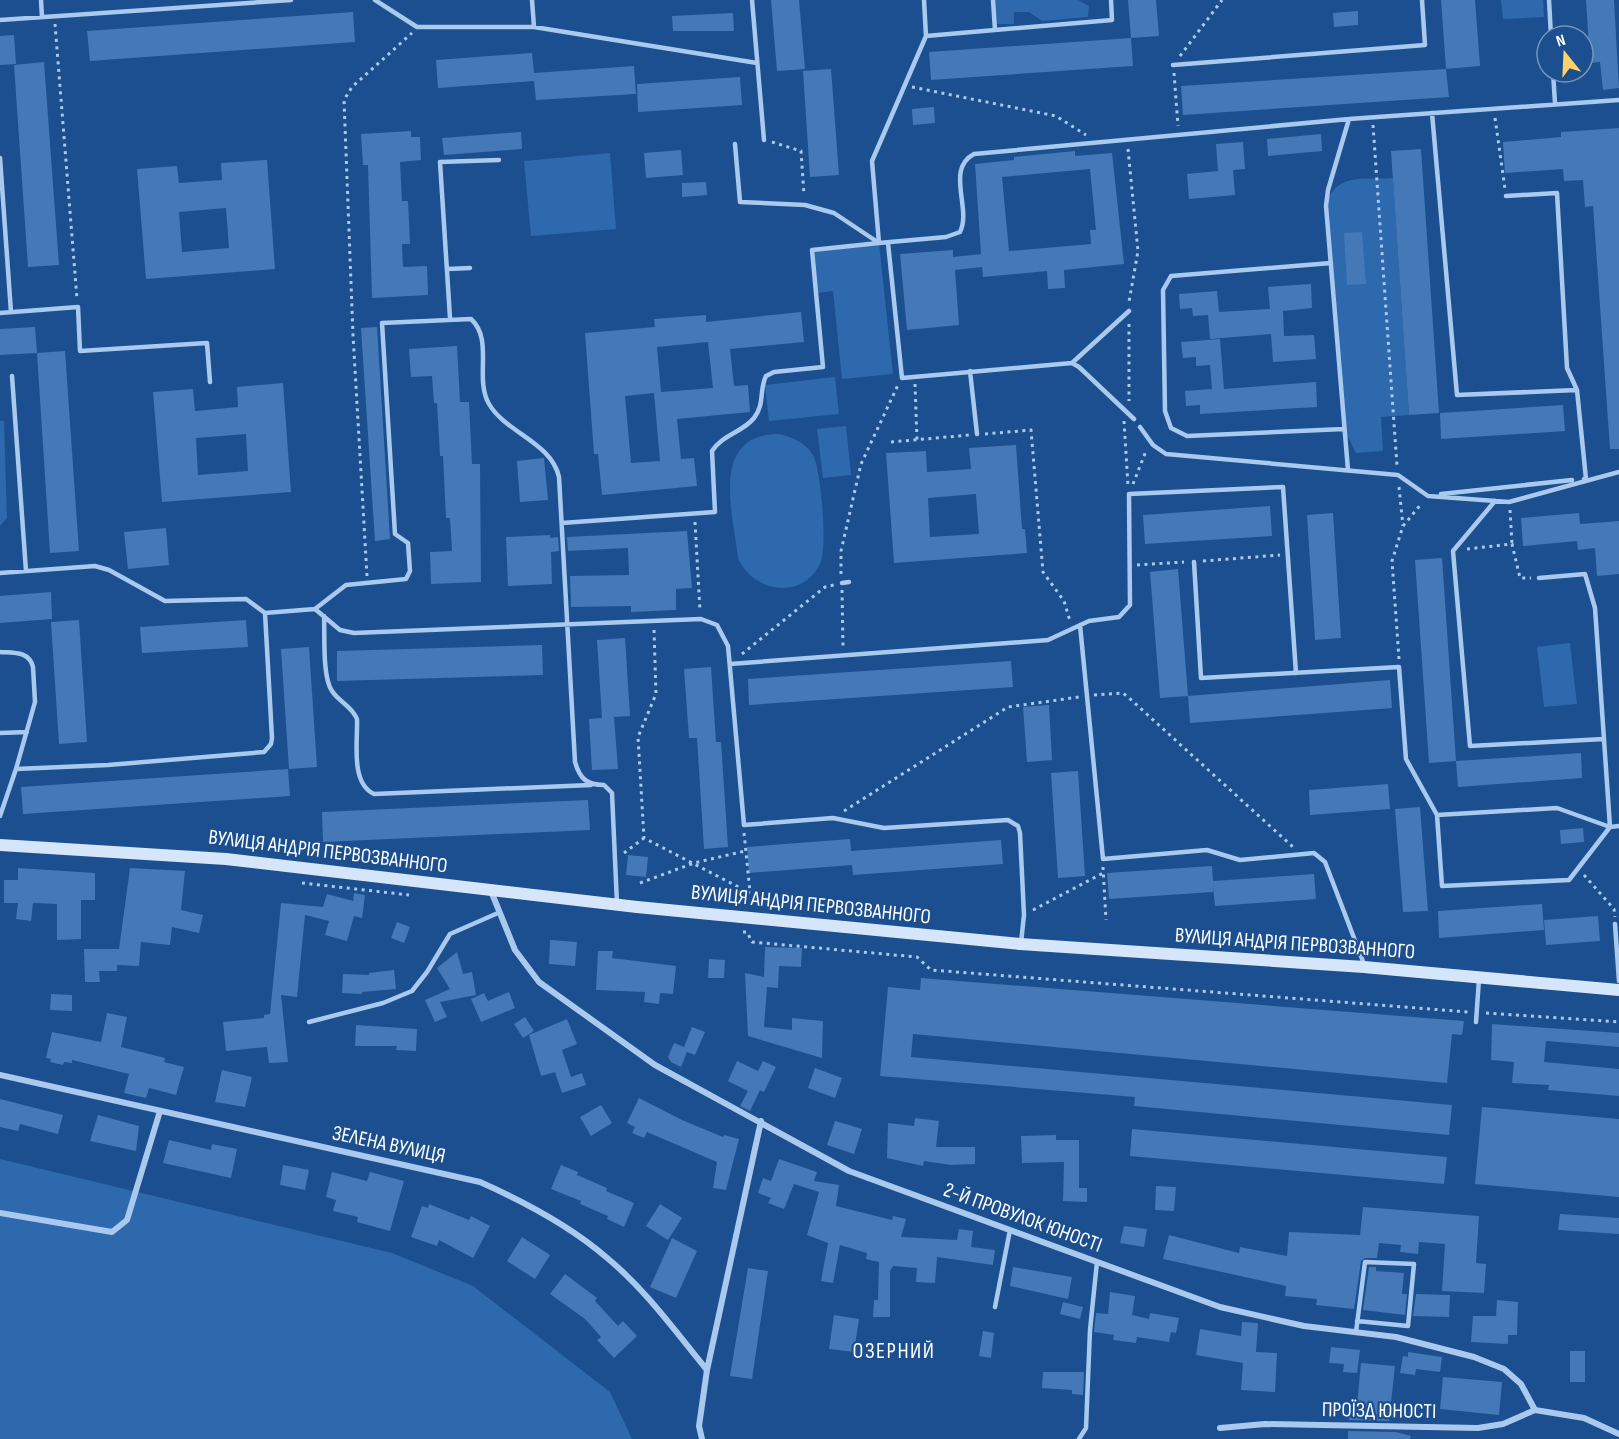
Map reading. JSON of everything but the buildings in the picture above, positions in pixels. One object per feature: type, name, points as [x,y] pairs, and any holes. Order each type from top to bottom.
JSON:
[{"type":"street","name":"ВУЛИЦЯ АНДРІЯ ПЕРВОЗВАННОГО","points":[[0,846],[192,855],[617,904],[1020,944],[1365,967],[1619,990]]},
{"type":"street","name":"2-Й ПРОВУЛОК ЮНОСТІ","points":[[490,890],[515,950],[540,982],[655,1065],[849,1171],[1220,1307],[1304,1326],[1407,1340],[1474,1357],[1504,1369],[1521,1384],[1535,1410]]},
{"type":"street","name":"ЗЕЛЕНА ВУЛИЦЯ","points":[[0,1075],[447,1173],[503,1192],[562,1226],[607,1257],[659,1312],[707,1370]]},
{"type":"street","points":[[0,1213],[112,1232],[127,1220],[160,1111]]},
{"type":"street","points":[[702,1439],[699,1426],[707,1370],[761,1121]]},
{"type":"street","points":[[1535,1410],[1584,1418],[1619,1434]]},
{"type":"street","name":"ПРОЇЗД ЮНОСТІ","points":[[1220,1428],[1265,1424],[1478,1428],[1503,1424],[1535,1410]]},
{"type":"lane","points":[[41,0],[42,17]]},
{"type":"lane","points":[[0,20],[291,0]]},
{"type":"lane","points":[[375,0],[417,27],[534,27],[757,63]]},
{"type":"lane","points":[[532,0],[534,27]]},
{"type":"lane","points":[[752,0],[764,140]]},
{"type":"lane","points":[[879,243],[872,161],[926,36],[924,0]]},
{"type":"lane","points":[[993,0],[995,30]]},
{"type":"lane","points":[[926,36],[1112,20],[1111,0]]},
{"type":"lane","points":[[1173,65],[1425,45],[1422,0]]},
{"type":"lane","points":[[1549,0],[1550,24]]},
{"type":"lane","points":[[1554,84],[1555,103]]},
{"type":"lane","points":[[562,523],[715,512],[712,450],[753,419],[762,405],[766,376],[774,372],[823,367],[812,250],[946,237],[960,232],[963,221],[960,171],[970,155],[1127,138],[1349,119],[1619,100]]},
{"type":"lane","points":[[1432,113],[1457,395],[1577,390]]},
{"type":"lane","points":[[1348,470],[1327,195],[1349,119]]},
{"type":"lane","points":[[735,144],[740,202],[805,205],[834,213],[879,243]]},
{"type":"lane","points":[[0,158],[11,312]]},
{"type":"lane","points":[[450,318],[440,162],[499,160]]},
{"type":"lane","points":[[1506,196],[1557,193],[1567,368],[1577,390],[1586,479]]},
{"type":"lane","points":[[888,243],[902,378],[1072,363],[1129,310]]},
{"type":"lane","points":[[1331,263],[1171,276],[1163,290],[1165,411],[1171,428],[1187,436],[1344,429]]},
{"type":"lane","points":[[448,269],[470,268]]},
{"type":"lane","points":[[0,313],[78,307],[80,351],[207,343],[210,382]]},
{"type":"lane","points":[[0,573],[95,566],[109,570],[165,601],[246,598],[265,613],[315,609],[340,588],[406,579],[410,571],[408,543],[395,534],[381,323],[450,318],[471,319],[479,328],[484,390],[489,404],[547,456],[558,470],[575,762],[580,776],[591,785]]},
{"type":"lane","points":[[1072,363],[1134,419]]},
{"type":"lane","points":[[970,371],[977,434]]},
{"type":"lane","points":[[12,376],[26,571]]},
{"type":"lane","points":[[1140,427],[1150,442],[1161,451],[1173,455],[1398,475],[1428,496],[1509,502],[1586,479],[1619,472]]},
{"type":"lane","points":[[1428,496],[1586,479]]},
{"type":"lane","points":[[729,664],[1048,640],[1089,621],[1119,617],[1130,605],[1129,495],[1282,487],[1296,673]]},
{"type":"lane","points":[[1495,501],[1453,551],[1470,746],[1604,739]]},
{"type":"lane","points":[[1194,562],[1201,678],[1399,667],[1406,759],[1437,815],[1443,886],[1569,880],[1610,827],[1595,608],[1585,574],[1539,578]]},
{"type":"lane","points":[[842,583],[849,582]]},
{"type":"lane","points":[[315,609],[340,630],[354,633],[701,619],[722,630],[728,645],[744,825],[832,818],[884,828],[974,821],[1014,822],[1020,833],[1024,915],[1020,944]]},
{"type":"lane","points":[[16,769],[108,765],[264,752],[272,738],[265,613]]},
{"type":"lane","points":[[324,616],[328,681],[333,694],[354,712],[357,719],[359,778],[366,790],[374,794],[604,785],[612,793],[617,904]]},
{"type":"lane","points":[[1080,625],[1102,859],[1207,850],[1240,860],[1314,852],[1325,862],[1365,967]]},
{"type":"lane","points":[[0,652],[24,654],[32,662],[35,696],[27,732],[0,816]]},
{"type":"lane","points":[[0,733],[27,732]]},
{"type":"lane","points":[[1437,815],[1557,808],[1610,827],[1619,826]]},
{"type":"lane","points":[[309,1022],[383,1003],[412,991],[427,972],[450,934],[498,913]]},
{"type":"lane","points":[[1615,924],[1619,981]]},
{"type":"lane","points":[[1476,1022],[1480,976]]},
{"type":"lane","points":[[995,1307],[1010,1230]]},
{"type":"lane","points":[[1078,1439],[1086,1428],[1090,1330],[1097,1262]]},
{"type":"lane","points":[[1356,1332],[1357,1321],[1365,1262],[1414,1264],[1408,1326],[1357,1321]]},
{"type":"path","points":[[55,16],[78,307]]},
{"type":"path","points":[[368,583],[352,335],[344,100],[352,87],[417,27]]},
{"type":"path","points":[[905,86],[1056,116],[1096,141]]},
{"type":"path","points":[[1493,108],[1506,196]]},
{"type":"path","points":[[1373,117],[1403,526]]},
{"type":"path","points":[[1127,138],[1138,251],[1129,289],[1130,413]]},
{"type":"path","points":[[764,140],[801,151],[805,205]]},
{"type":"path","points":[[914,377],[917,440]]},
{"type":"path","points":[[843,655],[841,551],[861,464],[902,378]]},
{"type":"path","points":[[1123,407],[1129,495]]},
{"type":"path","points":[[891,442],[1031,430],[1042,572],[1064,601],[1072,628]]},
{"type":"path","points":[[1129,495],[1150,442]]},
{"type":"path","points":[[1399,667],[1392,561],[1403,526],[1428,496]]},
{"type":"path","points":[[1509,502],[1512,544],[1520,578],[1539,578]]},
{"type":"path","points":[[695,514],[701,619]]},
{"type":"path","points":[[1453,551],[1512,544]]},
{"type":"path","points":[[1129,565],[1287,555]]},
{"type":"path","points":[[729,664],[825,587],[842,583]]},
{"type":"path","points":[[644,838],[638,737],[656,694],[654,620]]},
{"type":"path","points":[[832,818],[1008,707],[1123,693],[1301,854]]},
{"type":"path","points":[[644,838],[750,893],[744,825]]},
{"type":"path","points":[[616,859],[644,838]]},
{"type":"path","points":[[640,883],[694,863],[745,851]]},
{"type":"path","points":[[1102,859],[1106,920]]},
{"type":"path","points":[[1578,869],[1614,909],[1615,924]]},
{"type":"path","points":[[1024,915],[1103,873]]},
{"type":"path","points":[[297,882],[413,896]]},
{"type":"path","points":[[736,931],[747,932],[752,942],[917,957],[931,970],[1619,1022]]},
{"type":"shaded area","points":[[995,0],[1078,0],[1089,6],[1088,17],[1042,21],[1029,12],[1014,12],[1014,24],[997,24]]},
{"type":"shaded area","points":[[1501,0],[1543,0],[1544,17],[1503,19]]},
{"type":"shaded area","points":[[610,153],[616,229],[531,236],[524,161]]},
{"type":"shaded area","points":[[1393,178],[1409,415],[1381,417],[1383,451],[1356,453],[1344,429],[1326,206],[1330,195],[1343,183],[1361,179]]},
{"type":"shaded area","points":[[879,243],[893,374],[842,379],[833,291],[817,293],[812,250]]},
{"type":"shaded area","points":[[835,377],[839,414],[769,421],[765,385]]},
{"type":"shaded area","points":[[0,421],[4,421],[7,518],[0,526]]},
{"type":"shaded area","points":[[846,426],[851,475],[823,478],[817,429]]},
{"type":"shaded area","points":[[779,434],[798,441],[813,455],[819,476],[823,543],[820,564],[812,576],[802,583],[777,588],[765,585],[754,578],[745,570],[738,558],[732,520],[730,479],[734,461],[742,447],[757,437]]},
{"type":"shaded area","points":[[1570,643],[1577,704],[1544,707],[1537,647]]},
{"type":"shaded area","points":[[0,1159],[392,1253],[473,1286],[610,1392],[632,1439],[0,1439]]},
{"type":"district","name":"ОЗЕРНИЙ","points":[[894,1350]]}]
